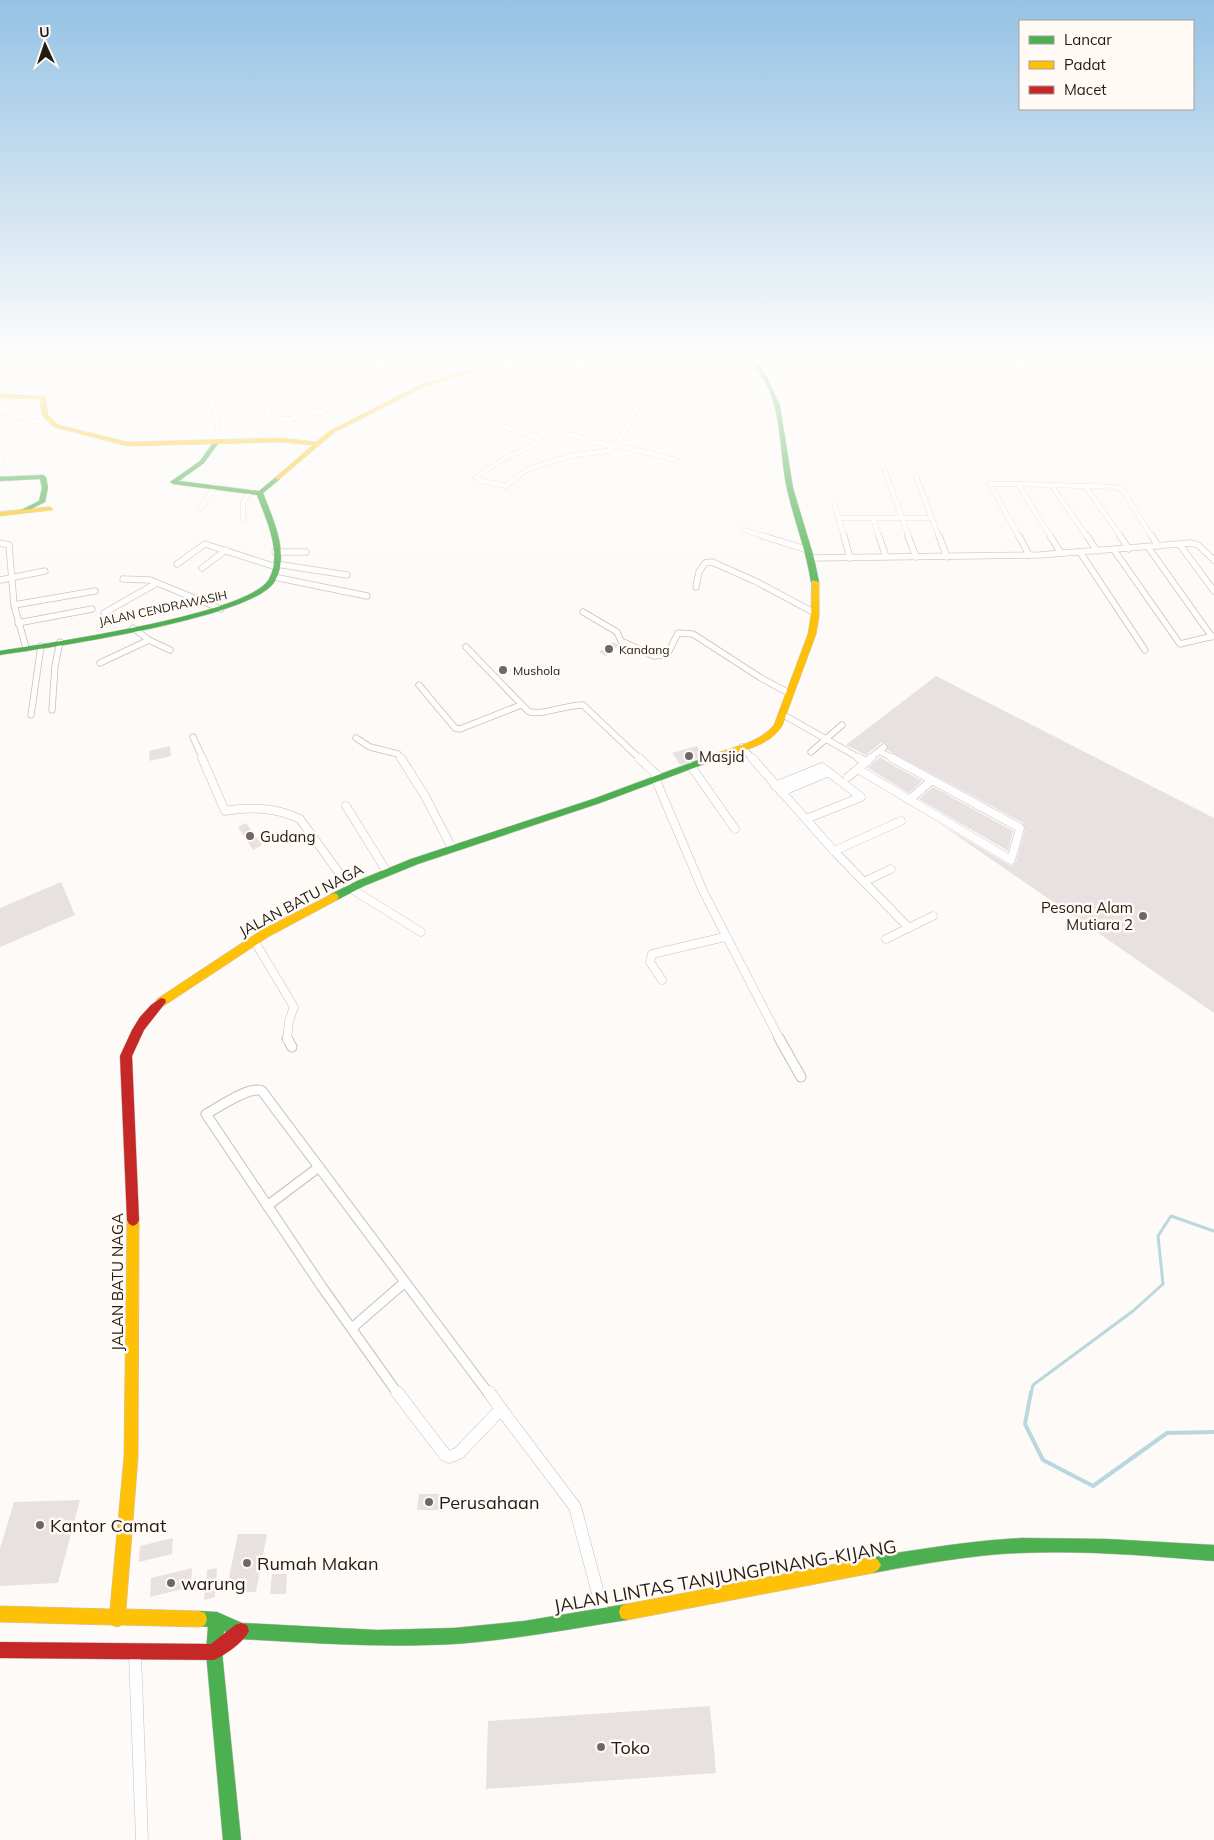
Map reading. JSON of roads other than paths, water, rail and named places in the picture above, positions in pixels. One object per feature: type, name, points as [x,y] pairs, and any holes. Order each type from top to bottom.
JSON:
[{"type":"main road","points":[[213,447],[202,462],[173,482],[256,492],[313,447]]},
{"type":"main road","name":"JALAN BATU NAGA","points":[[117,1619],[131,1457],[133,1227],[127,1085],[124,1067],[133,1034],[153,1010],[205,970],[255,942],[264,934],[350,888],[452,848],[595,802],[772,734],[777,728],[808,648],[815,613],[809,554],[787,475],[782,447]]},
{"type":"main road","points":[[0,479],[43,477],[46,488],[42,502],[21,512]]},
{"type":"main road","points":[[256,492],[269,516],[275,552],[275,569]]},
{"type":"main road","points":[[0,514],[50,509]]},
{"type":"main road","name":"JALAN CENDRAWASIH","points":[[0,653],[221,609],[261,593],[270,585],[275,569]]},
{"type":"main road","name":"JALAN LINTAS TANJUNGPINANG-KIJANG","points":[[241,1631],[377,1638],[454,1636],[524,1629],[604,1616],[922,1556],[986,1549],[1041,1545],[1104,1546],[1214,1553]]},
{"type":"main road","points":[[0,1614],[117,1619],[217,1620],[241,1631],[214,1652],[135,1653],[0,1650]]},
{"type":"main road","points":[[217,1620],[214,1652],[232,1840]]},
{"type":"street","points":[[530,447],[506,457],[476,478],[506,486],[534,467],[574,455],[606,452],[614,447]]},
{"type":"street","points":[[619,447],[676,460]]},
{"type":"street","points":[[0,467],[1,456]]},
{"type":"street","points":[[885,471],[916,557]]},
{"type":"street","points":[[916,476],[948,557]]},
{"type":"street","points":[[1028,555],[990,484],[1116,488],[1124,492],[1158,546]]},
{"type":"street","points":[[1018,484],[1061,553]]},
{"type":"street","points":[[200,509],[215,486]]},
{"type":"street","points":[[1052,486],[1097,551]]},
{"type":"street","points":[[1086,487],[1129,549]]},
{"type":"street","points":[[243,518],[242,502],[256,492]]},
{"type":"street","points":[[835,506],[850,558]]},
{"type":"street","points":[[838,518],[932,518]]},
{"type":"street","points":[[873,518],[886,557]]},
{"type":"street","points":[[744,530],[809,554],[850,558],[1028,555],[1198,545],[1214,560]]},
{"type":"street","points":[[0,543],[8,544],[14,604],[26,648]]},
{"type":"street","points":[[177,564],[203,544],[226,550],[275,569],[367,596]]},
{"type":"street","points":[[1180,545],[1214,590]]},
{"type":"street","points":[[1114,550],[1180,644],[1213,636],[1148,547]]},
{"type":"street","points":[[202,568],[226,550]]},
{"type":"street","points":[[275,552],[306,552]]},
{"type":"street","points":[[1080,552],[1123,614],[1145,650]]},
{"type":"street","points":[[0,561],[10,559]]},
{"type":"street","points":[[696,587],[699,572],[705,563],[712,562],[755,581],[815,613]]},
{"type":"street","points":[[275,569],[347,575]]},
{"type":"street","points":[[0,580],[45,571]]},
{"type":"street","points":[[123,579],[144,579],[221,609]]},
{"type":"street","points":[[104,613],[157,583]]},
{"type":"street","points":[[14,604],[95,591]]},
{"type":"street","points":[[18,623],[92,609]]},
{"type":"street","points":[[583,612],[617,632],[621,641],[658,657],[667,655],[678,633],[693,634],[761,678],[789,693]]},
{"type":"street","points":[[133,628],[149,640],[170,650]]},
{"type":"street","points":[[100,663],[149,640]]},
{"type":"street","points":[[52,710],[54,666],[60,642]]},
{"type":"street","points":[[31,715],[41,646]]},
{"type":"street","points":[[466,647],[531,714],[568,704],[583,705],[657,778],[672,824],[725,937],[754,994],[801,1077]]},
{"type":"street","points":[[419,686],[455,728],[460,729],[521,705]]},
{"type":"street","points":[[782,714],[866,762]]},
{"type":"street","points":[[811,752],[842,725]]},
{"type":"street","points":[[193,737],[225,811],[252,807],[288,813],[300,819],[350,888],[421,932]]},
{"type":"street","points":[[356,738],[366,747],[385,753],[398,754],[425,796],[452,848]]},
{"type":"street","points":[[742,747],[834,851],[909,928]]},
{"type":"street","points":[[848,777],[882,749],[932,781],[1020,828],[1011,860],[858,769]]},
{"type":"street","points":[[692,766],[735,829]]},
{"type":"street","points":[[775,786],[821,767],[861,798],[806,819]]},
{"type":"street","points":[[781,792],[828,772]]},
{"type":"street","points":[[909,800],[932,781]]},
{"type":"street","points":[[346,806],[388,872]]},
{"type":"street","points":[[834,851],[902,821]]},
{"type":"street","points":[[864,882],[891,869]]},
{"type":"street","points":[[886,939],[933,916]]},
{"type":"street","points":[[662,980],[650,962],[652,954],[725,937]]},
{"type":"street","points":[[255,942],[294,1007],[289,1021],[287,1039],[292,1047]]},
{"type":"street","points":[[501,1409],[459,1453],[449,1457],[445,1454],[416,1419],[352,1328],[206,1114],[248,1091],[258,1089],[319,1167],[575,1507],[604,1616]]},
{"type":"street","points":[[267,1206],[319,1167]]},
{"type":"street","points":[[352,1328],[405,1282]]},
{"type":"street","points":[[135,1653],[142,1840]]},
{"type":"waterway","points":[[1031,1394],[1033,1385],[1133,1311],[1163,1284],[1158,1236],[1171,1216],[1214,1231]]},
{"type":"waterway","points":[[1031,1392],[1025,1424],[1043,1460],[1093,1486],[1167,1433],[1214,1432]]},
{"type":"place","name":"Kandang","points":[[609,649]]},
{"type":"place","name":"Mushola","points":[[503,670]]},
{"type":"place","name":"Masjid","points":[[689,756]]},
{"type":"place","name":"Gudang","points":[[250,836]]},
{"type":"place","name":"Pesona Alam Mutiara 2","points":[[1143,916]]},
{"type":"place","name":"Perusahaan","points":[[429,1502]]},
{"type":"place","name":"Kantor Camat","points":[[40,1525]]},
{"type":"place","name":"Rumah Makan","points":[[247,1563]]},
{"type":"place","name":"warung","points":[[171,1583]]},
{"type":"place","name":"Toko","points":[[601,1747]]}]
